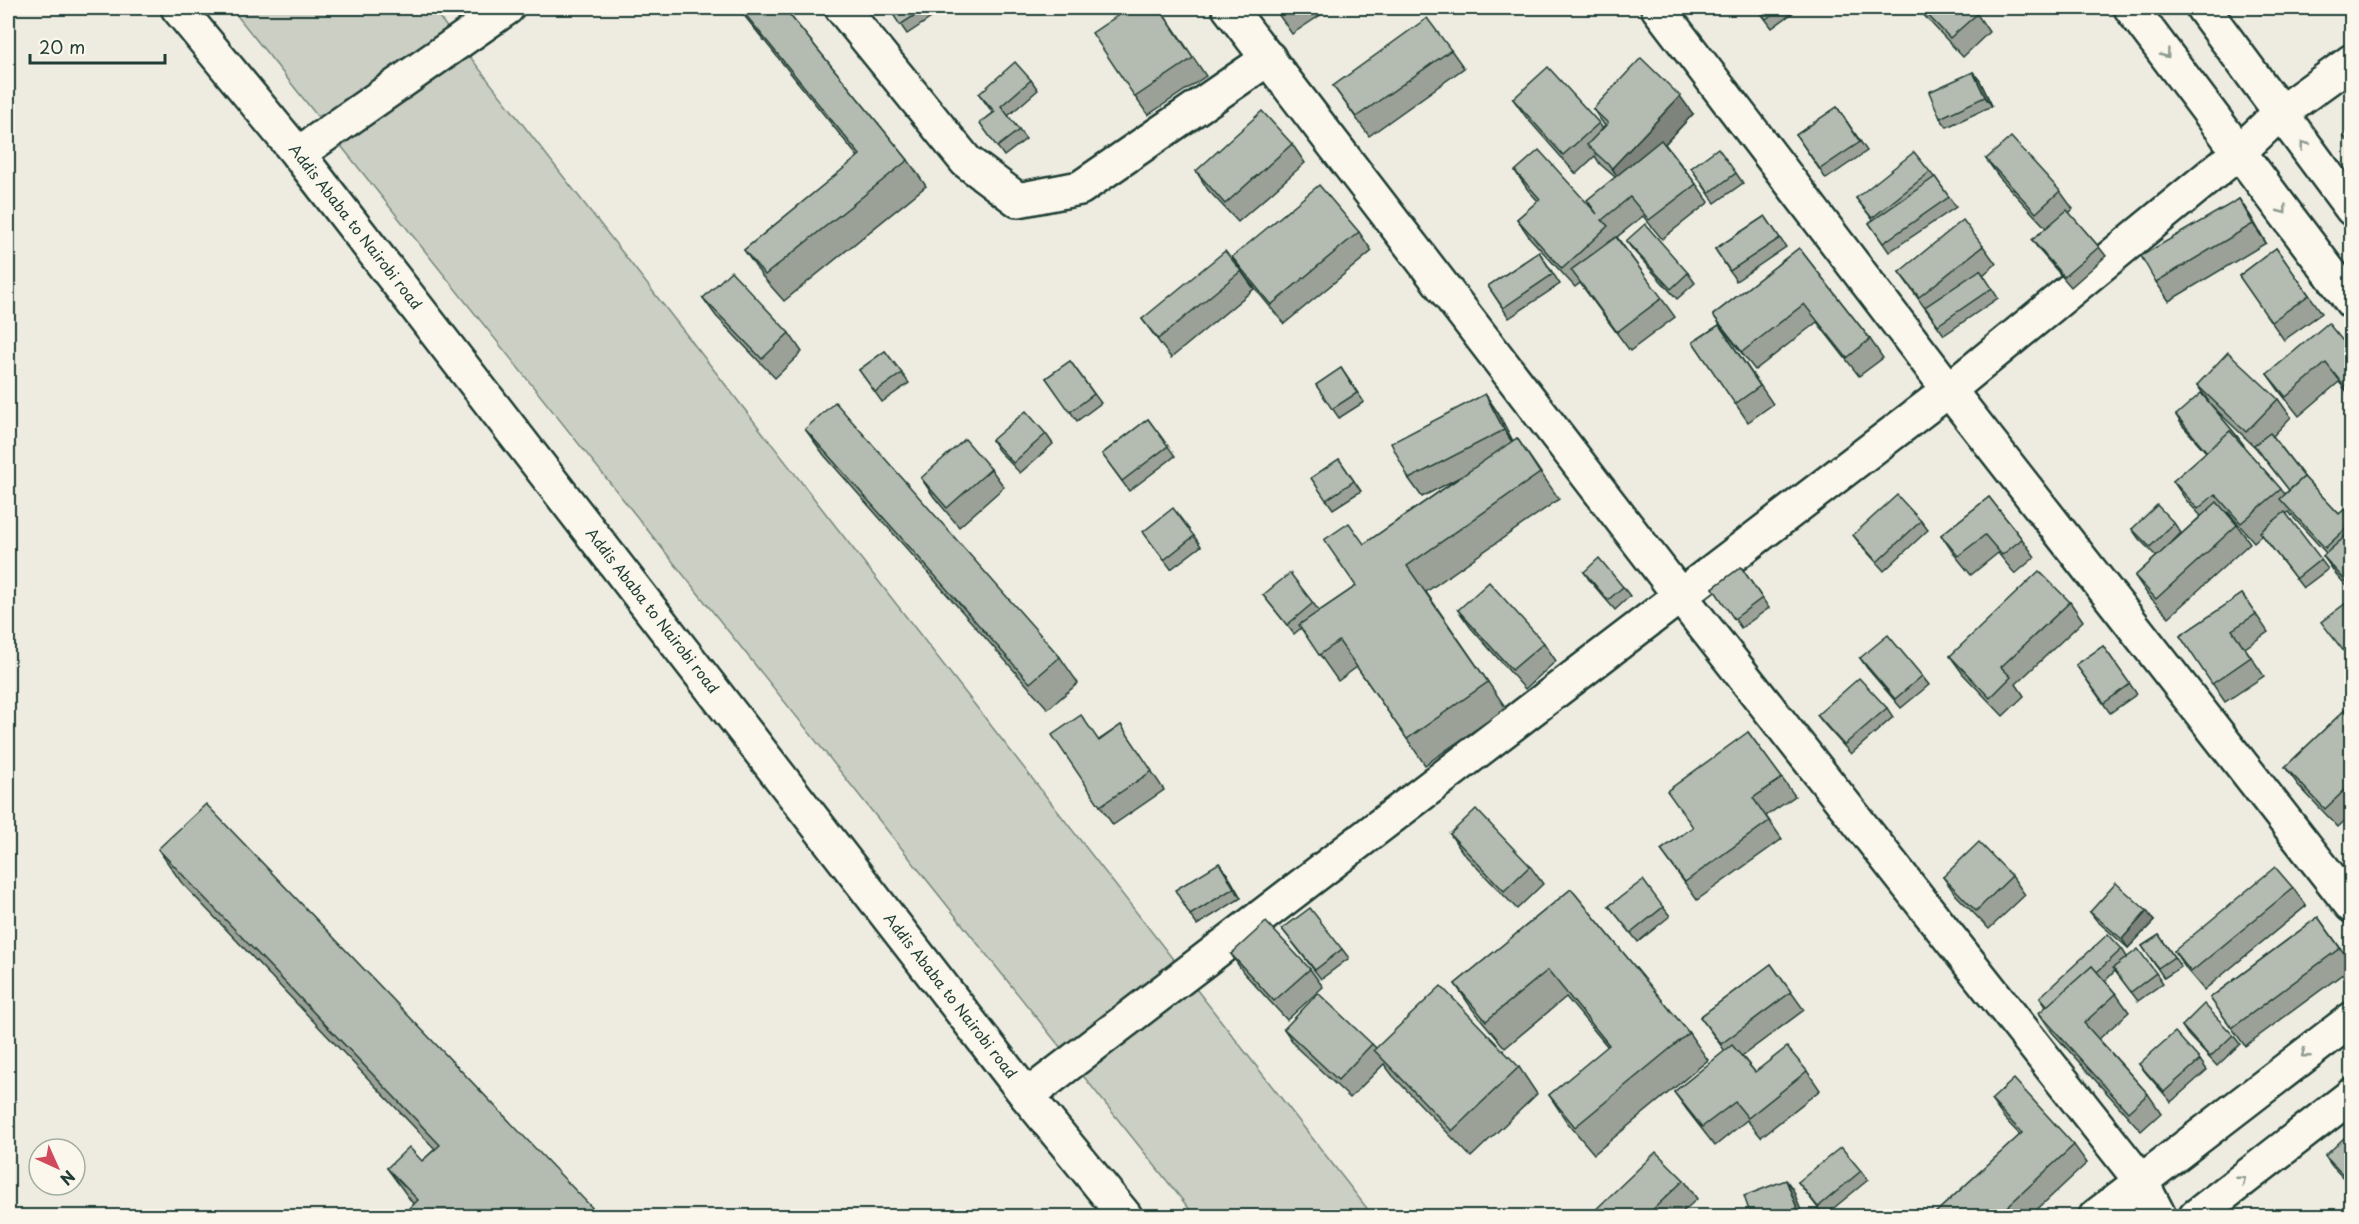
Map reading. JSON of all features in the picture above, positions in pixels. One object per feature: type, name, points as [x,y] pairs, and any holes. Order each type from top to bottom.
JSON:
[{"type":"main road","name":"Addis Ababa to Nairobi road","points":[[178,8],[298,154],[1027,1096],[1125,1216]]},
{"type":"main road","points":[[298,154],[507,8]]},
{"type":"main road","points":[[842,8],[966,162],[1018,200],[1080,188],[1269,58]]},
{"type":"main road","points":[[1229,8],[1681,597],[2141,1181],[2159,1216]]},
{"type":"main road","points":[[1658,8],[1949,390],[2352,906]]},
{"type":"main road","points":[[2131,8],[2352,302]]},
{"type":"main road","points":[[2202,8],[2352,209]]},
{"type":"main road","points":[[1027,1096],[1949,390],[2239,152],[2280,113],[2352,61]]},
{"type":"main road","points":[[2096,1216],[2352,1018]]},
{"type":"main road","points":[[2196,1216],[2352,1095]]},
{"type":"shaded area","points":[[231,8],[432,8],[1373,1216],[1195,1216]]},
{"type":"building","points":[[740,8],[784,8],[908,160],[765,275],[744,250],[860,155]]},
{"type":"building","points":[[889,8],[926,8],[900,25]]},
{"type":"building","points":[[1129,8],[1159,8],[1193,58],[1135,97],[1092,33]]},
{"type":"building","points":[[1274,8],[1290,8],[1279,15]]},
{"type":"building","points":[[1757,8],[1781,8],[1766,19]]},
{"type":"building","points":[[1921,8],[1970,8],[1977,14],[1950,38]]},
{"type":"building","points":[[1427,18],[1451,50],[1356,117],[1333,86]]},
{"type":"building","points":[[1641,58],[1680,96],[1612,168],[1587,145],[1608,123],[1593,109]]},
{"type":"building","points":[[1015,62],[1031,80],[1001,106],[1019,130],[997,147],[980,123],[995,112],[979,94]]},
{"type":"building","points":[[1548,67],[1599,123],[1563,155],[1513,99]]},
{"type":"building","points":[[1973,72],[1985,97],[1940,118],[1929,92]]},
{"type":"building","points":[[1837,107],[1860,142],[1820,169],[1796,135]]},
{"type":"building","points":[[1262,111],[1292,144],[1225,204],[1196,171]]},
{"type":"building","points":[[2352,128],[2352,145],[2343,136]]},
{"type":"building","points":[[2011,137],[2060,191],[2036,213],[1986,159]]},
{"type":"building","points":[[1661,140],[1696,184],[1649,220],[1630,197],[1602,220],[1608,226],[1562,269],[1517,219],[1540,199],[1515,171],[1539,150],[1597,214],[1587,200]]},
{"type":"building","points":[[1718,148],[1736,173],[1709,193],[1691,168]]},
{"type":"building","points":[[1914,152],[1930,172],[1872,218],[1856,198]]},
{"type":"building","points":[[1935,177],[1949,197],[1883,243],[1869,223]]},
{"type":"building","points":[[1319,185],[1359,232],[1271,305],[1232,257]]},
{"type":"building","points":[[2239,199],[2253,224],[2156,282],[2141,256]]},
{"type":"building","points":[[2067,210],[2099,247],[2064,277],[2032,240]]},
{"type":"building","points":[[1765,216],[1780,238],[1730,271],[1715,249]]},
{"type":"building","points":[[1963,220],[1983,246],[1919,297],[1899,272]]},
{"type":"building","points":[[1645,224],[1688,273],[1671,289],[1626,241]]},
{"type":"building","points":[[1616,237],[1662,298],[1617,332],[1571,270]]},
{"type":"building","points":[[1799,248],[1870,339],[1847,358],[1804,304],[1742,352],[1713,315]]},
{"type":"building","points":[[2276,248],[2309,295],[2271,322],[2239,276]]},
{"type":"building","points":[[1225,251],[1241,271],[1158,339],[1142,319]]},
{"type":"building","points":[[1539,252],[1553,274],[1503,308],[1488,286]]},
{"type":"building","points":[[1980,270],[1992,288],[1938,325],[1925,307]]},
{"type":"building","points":[[731,271],[789,333],[762,359],[703,298]]},
{"type":"building","points":[[2328,323],[2352,352],[2352,386],[2347,390],[2326,363],[2286,397],[2267,374]]},
{"type":"building","points":[[1719,325],[1760,386],[1735,404],[1693,342]]},
{"type":"building","points":[[885,351],[902,373],[875,392],[859,370]]},
{"type":"building","points":[[2228,352],[2278,399],[2246,432],[2197,385]]},
{"type":"building","points":[[1070,361],[1094,394],[1070,412],[1046,378]]},
{"type":"building","points":[[1341,368],[1357,393],[1332,409],[1316,385]]},
{"type":"building","points":[[2201,393],[2237,436],[2235,437],[2230,431],[2207,452],[2176,415]]},
{"type":"building","points":[[1485,394],[1504,430],[1409,479],[1391,443]]},
{"type":"building","points":[[835,402],[1060,657],[1030,683],[805,429]]},
{"type":"building","points":[[1026,411],[1046,434],[1013,463],[992,440]]},
{"type":"building","points":[[1148,419],[1168,446],[1122,481],[1102,454]]},
{"type":"building","points":[[2230,431],[2281,489],[2241,523],[2215,494],[2198,509],[2173,481]]},
{"type":"building","points":[[2270,433],[2305,478],[2289,490],[2254,445]]},
{"type":"building","points":[[1517,438],[1540,473],[1407,566],[1488,682],[1407,739],[1339,641],[1319,655],[1299,625],[1356,586],[1324,540],[1349,523],[1364,544]]},
{"type":"building","points":[[965,439],[991,469],[947,508],[921,478]]},
{"type":"building","points":[[1339,459],[1354,481],[1326,500],[1311,478]]},
{"type":"building","points":[[2304,477],[2339,514],[2352,503],[2352,523],[2325,548],[2280,499]]},
{"type":"building","points":[[1897,495],[1921,521],[1877,562],[1853,535]]},
{"type":"building","points":[[1989,497],[2022,539],[2002,555],[1985,535],[1958,556],[1941,535]]},
{"type":"building","points":[[2217,502],[2237,525],[2156,599],[2135,576]]},
{"type":"building","points":[[2157,505],[2174,523],[2150,547],[2132,529]]},
{"type":"building","points":[[1173,508],[1194,536],[1164,560],[1143,532]]},
{"type":"building","points":[[2285,512],[2321,559],[2296,579],[2260,532]]},
{"type":"building","points":[[2348,534],[2352,537],[2352,588],[2323,556]]},
{"type":"building","points":[[1599,558],[1623,587],[1608,600],[1584,572]]},
{"type":"building","points":[[1741,567],[1762,598],[1734,619],[1713,588]]},
{"type":"building","points":[[2039,571],[2070,602],[2001,667],[2011,677],[1990,698],[1950,656]]},
{"type":"building","points":[[1290,573],[1313,603],[1287,625],[1263,595]]},
{"type":"building","points":[[1489,582],[1544,643],[1512,670],[1458,610]]},
{"type":"building","points":[[2242,594],[2256,614],[2232,630],[2251,657],[2212,684],[2180,636]]},
{"type":"building","points":[[2346,603],[2352,610],[2352,662],[2321,622]]},
{"type":"building","points":[[1888,635],[1922,676],[1895,699],[1860,658]]},
{"type":"building","points":[[2103,646],[2130,684],[2104,703],[2076,665]]},
{"type":"building","points":[[1859,678],[1887,708],[1844,745],[1817,715]]},
{"type":"building","points":[[2352,703],[2352,788],[2349,786],[2325,809],[2285,767]]},
{"type":"building","points":[[1081,715],[1099,741],[1121,725],[1152,771],[1100,806],[1052,735]]},
{"type":"building","points":[[1748,732],[1782,778],[1753,798],[1769,821],[1685,882],[1661,850],[1693,827],[1667,791]]},
{"type":"building","points":[[206,804],[600,1216],[402,1216],[418,1200],[387,1168],[409,1147],[422,1161],[440,1145],[158,849]]},
{"type":"building","points":[[1476,809],[1530,866],[1504,891],[1450,834]]},
{"type":"building","points":[[1979,842],[2012,876],[1976,911],[1943,877]]},
{"type":"building","points":[[1219,863],[1234,888],[1190,915],[1175,890]]},
{"type":"building","points":[[2275,867],[2293,888],[2191,972],[2174,951]]},
{"type":"building","points":[[1643,880],[1663,907],[1631,933],[1609,906]]},
{"type":"building","points":[[2116,883],[2147,911],[2122,939],[2090,912]]},
{"type":"building","points":[[1571,889],[1689,1033],[1575,1127],[1549,1095],[1609,1045],[1548,970],[1486,1021],[1455,984]]},
{"type":"building","points":[[1310,908],[1342,949],[1315,970],[1282,929]]},
{"type":"building","points":[[2318,917],[2340,948],[2232,1028],[2210,998]]},
{"type":"building","points":[[1266,922],[1310,969],[1274,1001],[1231,954]]},
{"type":"building","points":[[2108,934],[2122,949],[2097,972],[2092,966],[2048,1006],[2040,997]]},
{"type":"building","points":[[2159,935],[2174,957],[2158,968],[2142,946]]},
{"type":"building","points":[[2138,949],[2156,973],[2131,992],[2113,968]]},
{"type":"building","points":[[1771,964],[1791,992],[1721,1044],[1700,1017]]},
{"type":"building","points":[[2092,966],[2116,994],[2084,1023],[2148,1094],[2128,1112],[2039,1013]]},
{"type":"building","points":[[1441,986],[1519,1067],[1452,1131],[1374,1050]]},
{"type":"building","points":[[1318,993],[1372,1044],[1338,1080],[1284,1029]]},
{"type":"building","points":[[2204,1004],[2233,1035],[2210,1057],[2182,1026]]},
{"type":"building","points":[[2175,1032],[2200,1060],[2164,1092],[2139,1064]]},
{"type":"building","points":[[1732,1045],[1755,1072],[1787,1047],[1807,1071],[1748,1118],[1735,1102],[1702,1127],[1674,1092]]},
{"type":"building","points":[[2014,1079],[2074,1145],[1997,1216],[1932,1216],[2022,1133],[1991,1100]]},
{"type":"building","points":[[2344,1138],[2352,1146],[2352,1184],[2325,1156]]},
{"type":"building","points":[[1841,1147],[1861,1171],[1818,1207],[1798,1182]]},
{"type":"building","points":[[1656,1152],[1684,1180],[1646,1216],[1589,1216]]},
{"type":"building","points":[[1786,1180],[1800,1216],[1751,1216],[1744,1196]]}]
